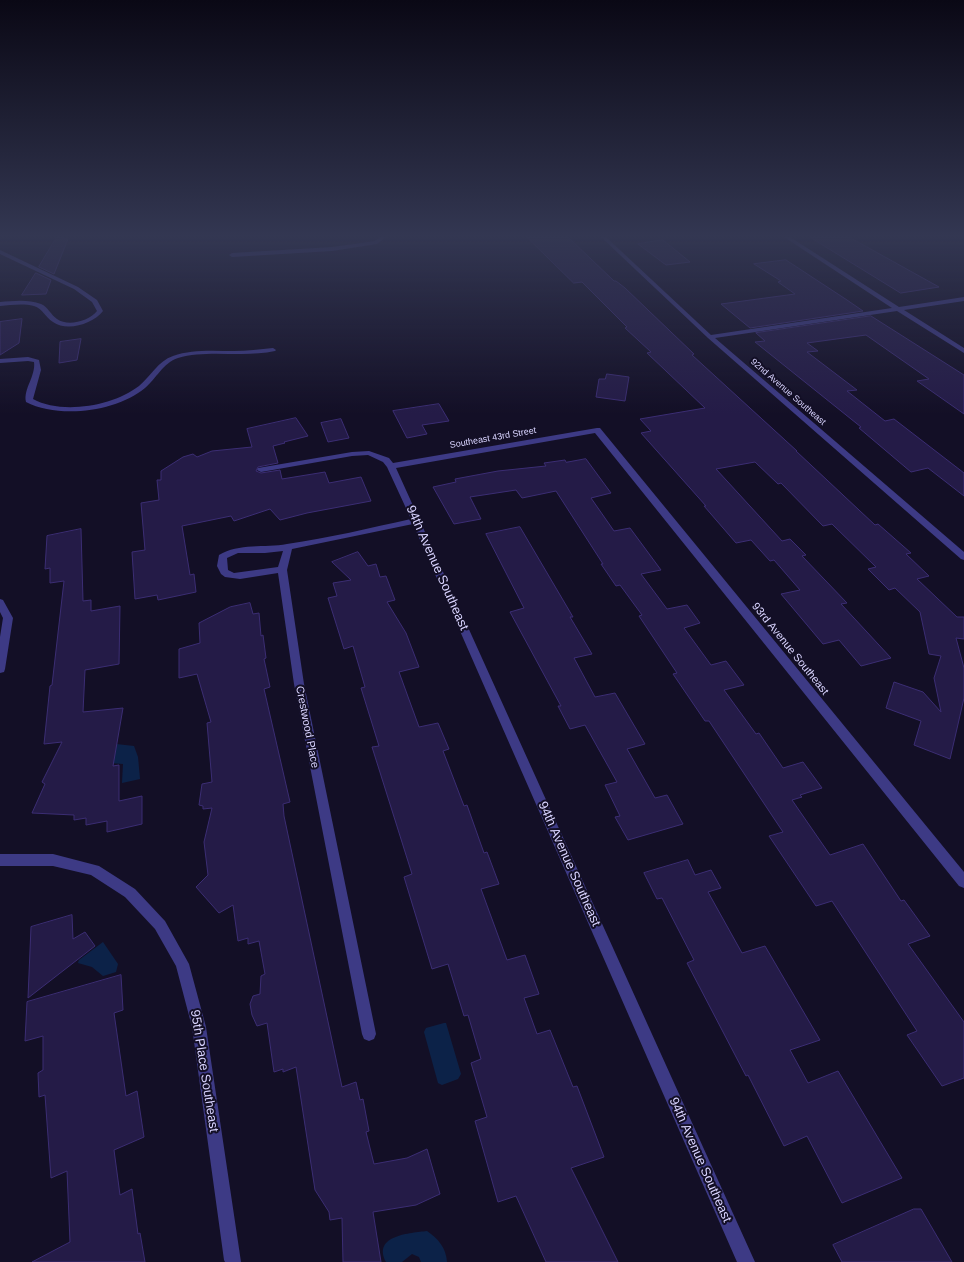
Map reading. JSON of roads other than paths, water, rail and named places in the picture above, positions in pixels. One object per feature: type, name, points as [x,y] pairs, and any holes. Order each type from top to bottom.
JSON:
[{"type":"street","points":[[0,304],[27,303],[38,306],[43,308],[54,321],[66,324],[84,321],[94,317],[100,311],[95,301],[88,296]]},
{"type":"street","name":"92nd Avenue Southeast","points":[[666,296],[710,337],[964,557]]},
{"type":"street","points":[[877,296],[964,351]]},
{"type":"street","points":[[710,337],[964,299]]},
{"type":"street","points":[[0,361],[28,359],[37,361],[39,366],[30,392],[29,400],[34,404],[48,408],[78,409],[117,402],[132,394],[165,363],[174,358],[197,353],[245,353],[273,350]]},
{"type":"street","name":"Southeast 43rd Street","points":[[391,466],[597,430]]},
{"type":"street","name":"93rd Avenue Southeast","points":[[597,430],[964,882]]},
{"type":"street","points":[[261,470],[369,453],[386,460],[391,466]]},
{"type":"street","name":"94th Avenue Southeast","points":[[391,466],[746,1262]]},
{"type":"street","points":[[282,570],[259,572],[246,576],[232,576],[224,571],[221,565],[222,557],[230,551],[243,548],[265,550],[288,547],[416,521]]},
{"type":"street","name":"Crestwood Place","points":[[288,547],[282,570],[299,684],[369,1034]]},
{"type":"street","points":[[0,602],[8,618],[0,669]]},
{"type":"street","name":"95th Place Southeast","points":[[0,860],[53,860],[94,870],[130,893],[160,925],[182,964],[199,1027],[233,1260]]},
{"type":"water","points":[[116,744],[134,746],[138,757],[140,779],[122,783],[123,764],[110,763]]},
{"type":"water","points":[[103,942],[118,964],[116,972],[103,976],[92,967],[78,963],[79,960]]},
{"type":"water","points":[[446,1023],[461,1074],[458,1079],[442,1085],[438,1083],[424,1032],[426,1028]]},
{"type":"water","points":[[427,1231],[441,1244],[445,1252],[447,1262],[421,1262],[419,1257],[412,1254],[402,1262],[386,1262],[383,1253],[384,1246],[389,1241],[395,1237]]}]
